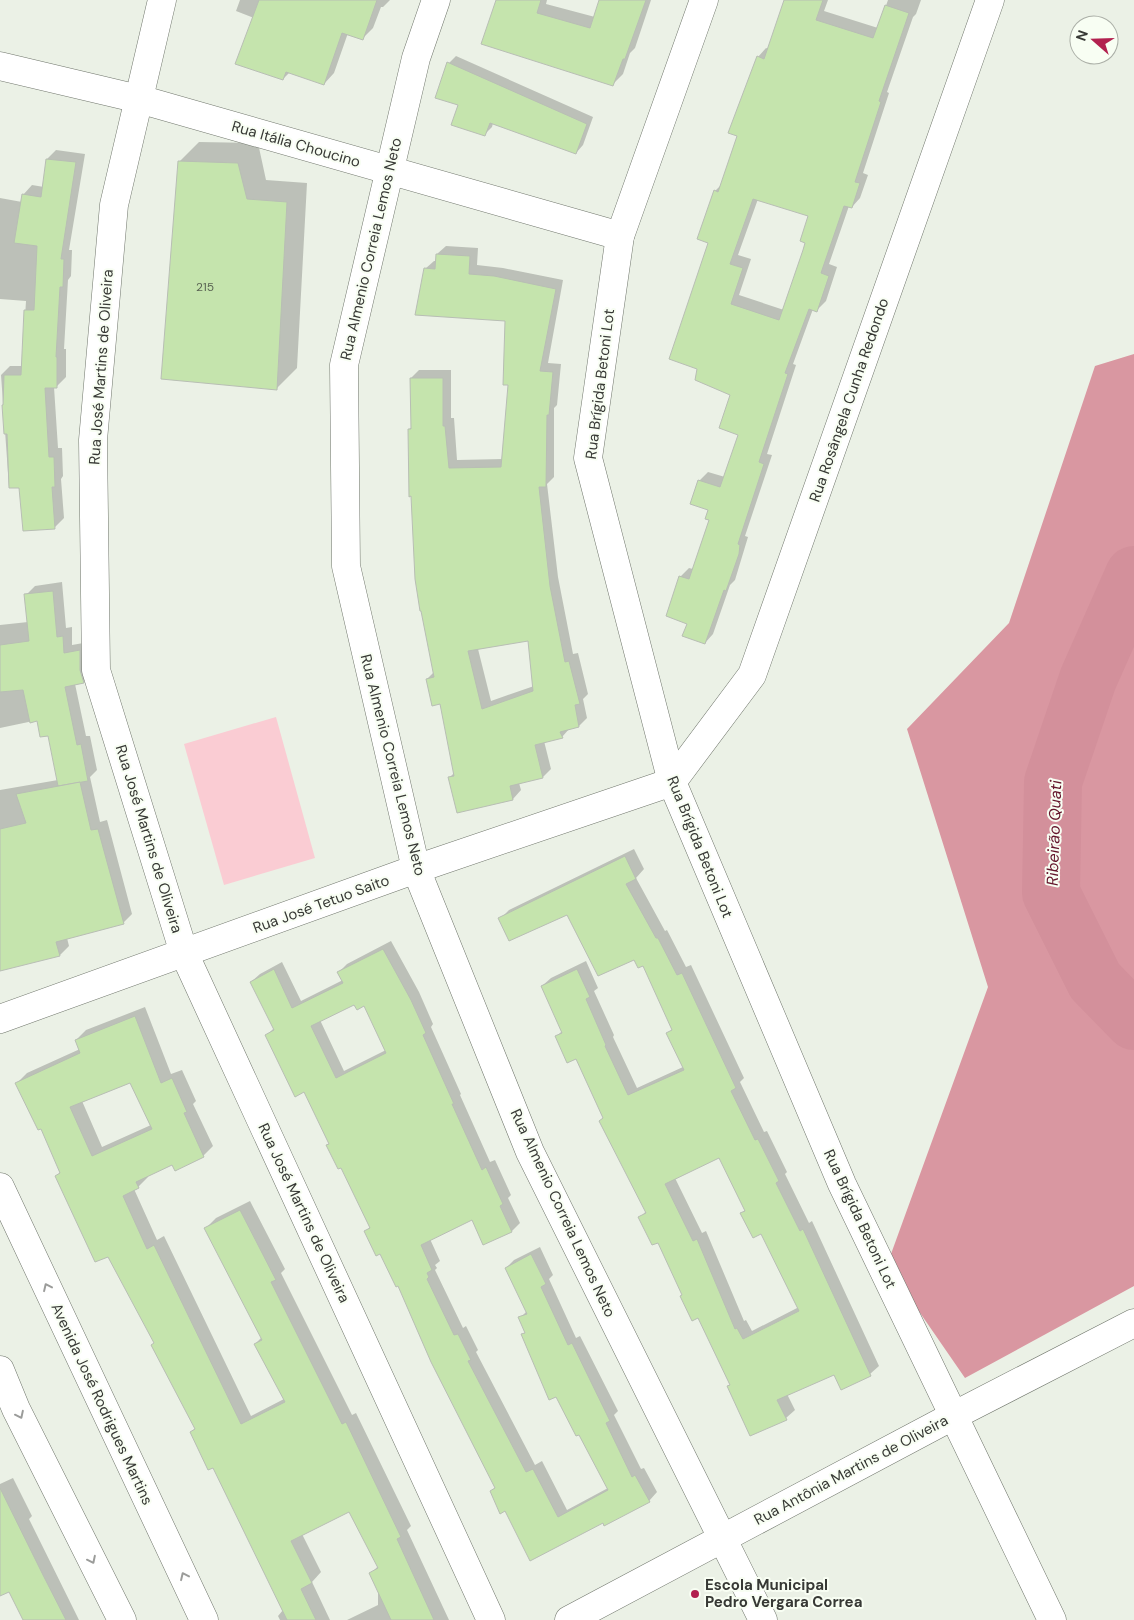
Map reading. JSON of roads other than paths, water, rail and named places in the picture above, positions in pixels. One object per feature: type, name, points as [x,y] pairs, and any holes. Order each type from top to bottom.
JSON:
[{"type":"street","name":"Rua José Martins de Oliveira","points":[[162,0],[114,205],[93,440],[96,670],[184,953],[491,1620]]},
{"type":"street","name":"Rua Almenio Correia Lemos Neto","points":[[436,0],[416,58],[344,364],[346,566],[416,869],[530,1152],[763,1620]]},
{"type":"street","name":"Rua Brígida Betoni Lot","points":[[704,0],[620,236],[588,458],[672,782],[842,1184],[1052,1620]]},
{"type":"street","name":"Rua Rosângela Cunha Redondo","points":[[672,782],[752,675],[990,0]]},
{"type":"street","name":"Rua Itália Choucino","points":[[0,66],[139,99],[620,236]]},
{"type":"street","name":"Rua José Tetuo Saito","points":[[0,1019],[416,869],[672,782]]},
{"type":"street","name":"Avenida José Rodrigues Martins","points":[[0,1187],[204,1620]]},
{"type":"street","name":"Rua Antônia Martins de Oliveira","points":[[569,1620],[953,1416],[1134,1323]]},
{"type":"street","points":[[0,1370],[16,1409],[122,1620]]},
{"type":"waterway","name":"Ribeirão Quati","points":[[1134,575],[1088,679],[1053,782],[1051,893],[1095,981],[1134,1021]]},
{"type":"place","name":"Escola Municipal Pedro Vergara Correa","points":[[695,1594]]}]
